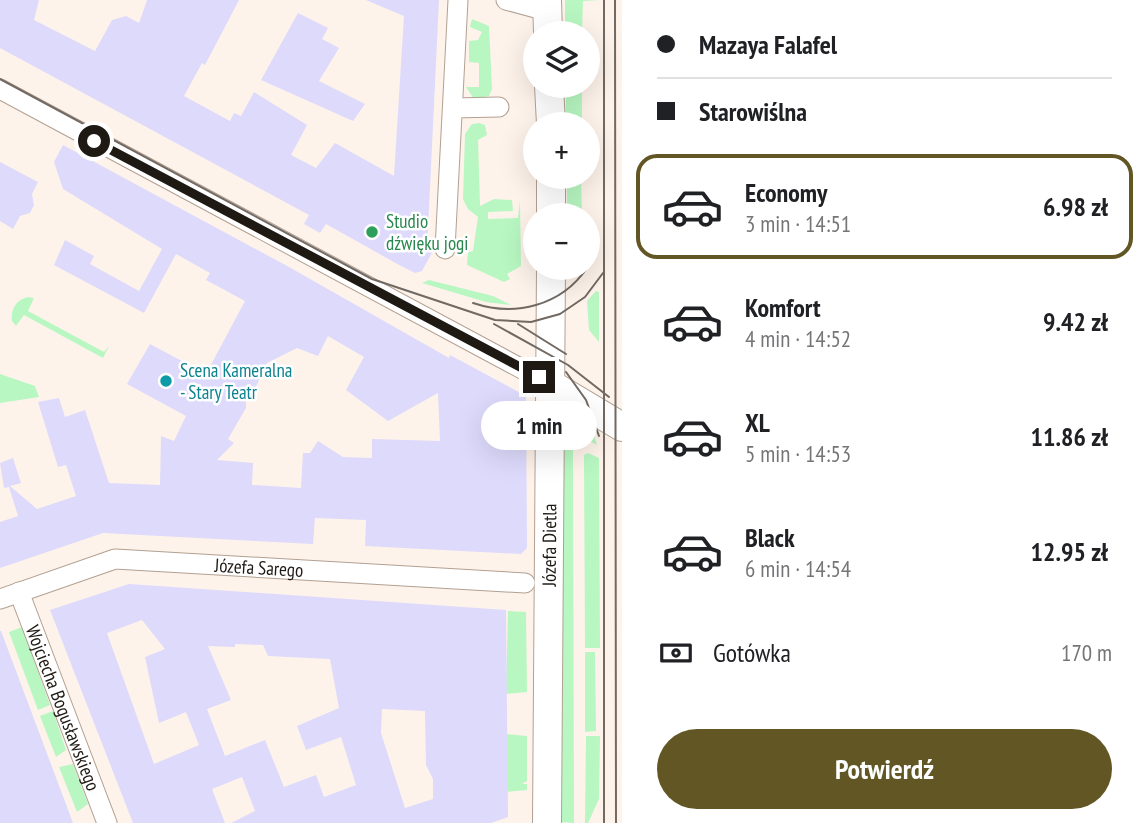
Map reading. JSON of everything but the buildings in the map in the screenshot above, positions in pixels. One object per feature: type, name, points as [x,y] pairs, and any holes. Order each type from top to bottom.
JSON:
[{"type":"street","points":[[445,249],[458,0]]},
{"type":"street","points":[[506,0],[547,15]]},
{"type":"street","points":[[0,89],[552,385],[622,427]]},
{"type":"street","points":[[453,108],[499,107]]},
{"type":"street","name":"Józefa Dietla","points":[[547,823],[551,280]]},
{"type":"street","name":"Józefa Sarego","points":[[0,598],[115,559],[525,583]]},
{"type":"street","name":"Wojciecha Bogusławskiego","points":[[19,592],[107,823]]},
{"type":"green space","points":[[565,0],[600,0],[583,1],[582,21],[565,21]]},
{"type":"green space","points":[[472,19],[489,26],[492,89],[489,96],[474,99],[466,87],[479,87],[479,63],[469,62],[469,41],[478,40],[482,32],[470,27]]},
{"type":"green space","points":[[566,98],[582,98],[582,112],[566,112]]},
{"type":"green space","points":[[472,124],[485,125],[487,135],[478,140],[480,206],[494,199],[512,200],[513,211],[488,212],[488,219],[518,218],[520,200],[521,266],[507,274],[510,279],[504,282],[467,265],[468,252],[473,251],[478,217],[468,209],[463,199],[465,134]]},
{"type":"green space","points":[[567,189],[581,189],[582,203],[567,203]]},
{"type":"green space","points":[[429,280],[493,296],[511,305],[486,302],[422,283]]},
{"type":"green space","points":[[596,291],[599,292],[599,342],[589,330],[587,301]]},
{"type":"green space","points":[[28,297],[34,298],[28,311],[104,352],[109,346],[103,358],[24,315],[16,326],[12,321],[13,309],[18,302]]},
{"type":"green space","points":[[0,374],[35,386],[39,397],[0,403]]},
{"type":"green space","points":[[564,407],[590,423],[597,445],[563,427]]},
{"type":"green space","points":[[564,441],[570,444],[573,450],[574,823],[560,822]]},
{"type":"green space","points":[[588,453],[599,458],[600,648],[585,648],[584,455]]},
{"type":"green space","points":[[508,611],[526,612],[527,692],[506,694]]},
{"type":"green space","points":[[22,627],[50,705],[38,710],[9,632]]},
{"type":"green space","points":[[585,652],[595,652],[596,731],[585,732]]},
{"type":"green space","points":[[53,711],[66,750],[56,757],[40,716]]},
{"type":"green space","points":[[506,734],[527,736],[527,781],[522,784],[527,784],[527,790],[506,792]]},
{"type":"green space","points":[[586,736],[600,736],[599,799],[588,823],[585,823]]},
{"type":"green space","points":[[73,764],[88,804],[77,812],[59,767]]},
{"type":"tram line","points":[[604,0],[604,823]]},
{"type":"tram line","points":[[615,0],[616,823]]},
{"type":"tram line","points":[[0,79],[372,279],[495,320],[531,322],[560,314],[585,297],[603,273]]},
{"type":"tram line","points":[[473,303],[505,309],[536,305],[551,299],[577,280]]},
{"type":"tram line","points":[[494,324],[568,365],[609,397]]},
{"type":"tram line","points":[[518,324],[566,354]]},
{"type":"tram line","points":[[566,372],[586,400],[599,436]]},
{"type":"place","name":"Studio dźwięku jogi","points":[[372,232]]},
{"type":"place","name":"Scena Kameralna - Stary Teatr","points":[[166,381]]},
{"type":"route","points":[[94,141],[539,377]]}]
